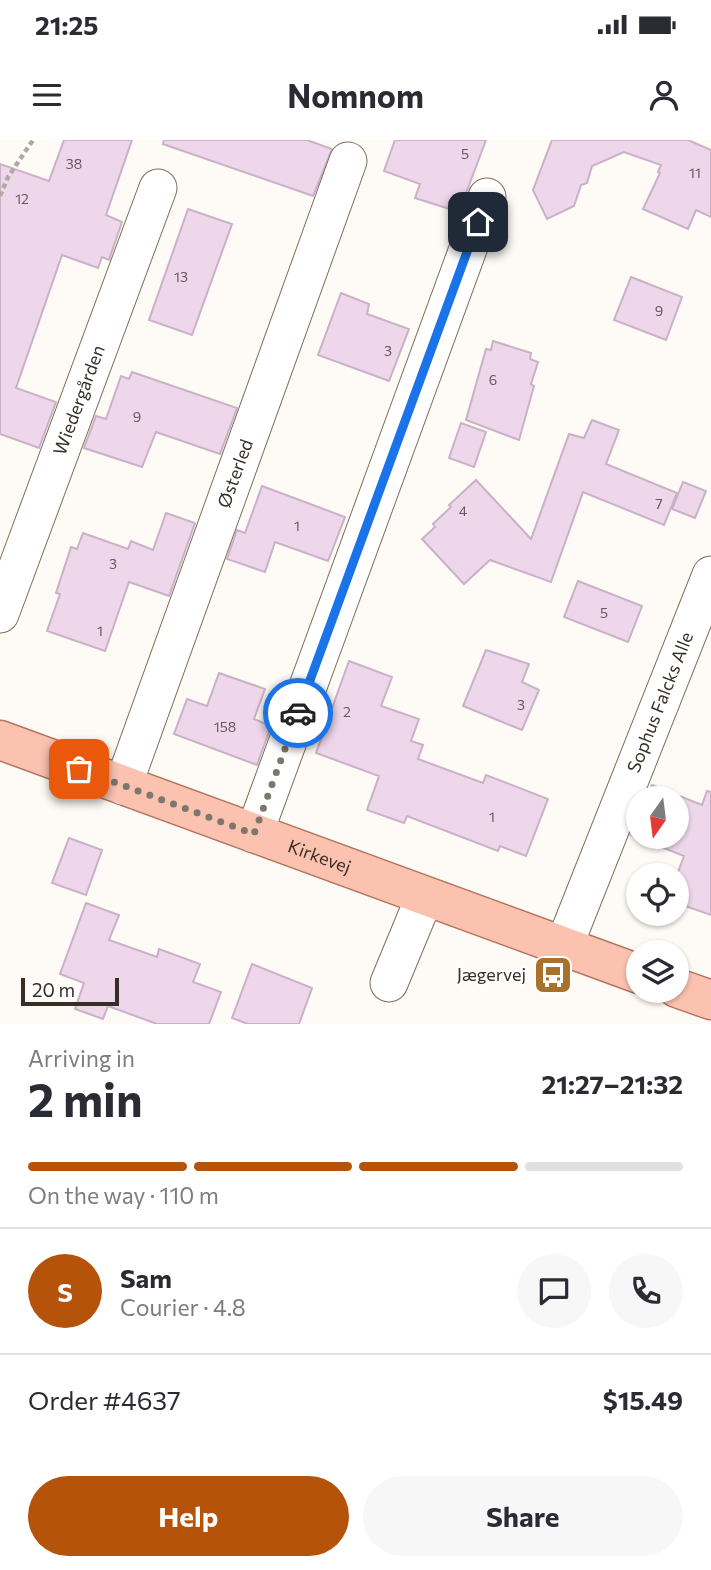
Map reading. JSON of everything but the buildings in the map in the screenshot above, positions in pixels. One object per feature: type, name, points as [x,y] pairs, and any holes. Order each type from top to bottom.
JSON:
[{"type":"main road","name":"Kirkevej","points":[[0,740],[626,969]]},
{"type":"main road","points":[[689,992],[711,1000]]},
{"type":"street","name":"Østerled","points":[[123,786],[348,161]]},
{"type":"street","name":"Wiedergården","points":[[0,614],[158,188]]},
{"type":"street","points":[[254,834],[487,197]]},
{"type":"street","name":"Sophus Falcks Alle","points":[[564,946],[711,575]]},
{"type":"street","points":[[389,983],[425,896]]},
{"type":"path","points":[[0,196],[8,177],[33,140]]},
{"type":"path","points":[[0,174],[8,177]]},
{"type":"way so far","points":[[79,769],[254,834],[298,713]]},
{"type":"place","name":"Jægervej","points":[[553,975]]},
{"type":"route","points":[[298,713],[478,222]]}]
